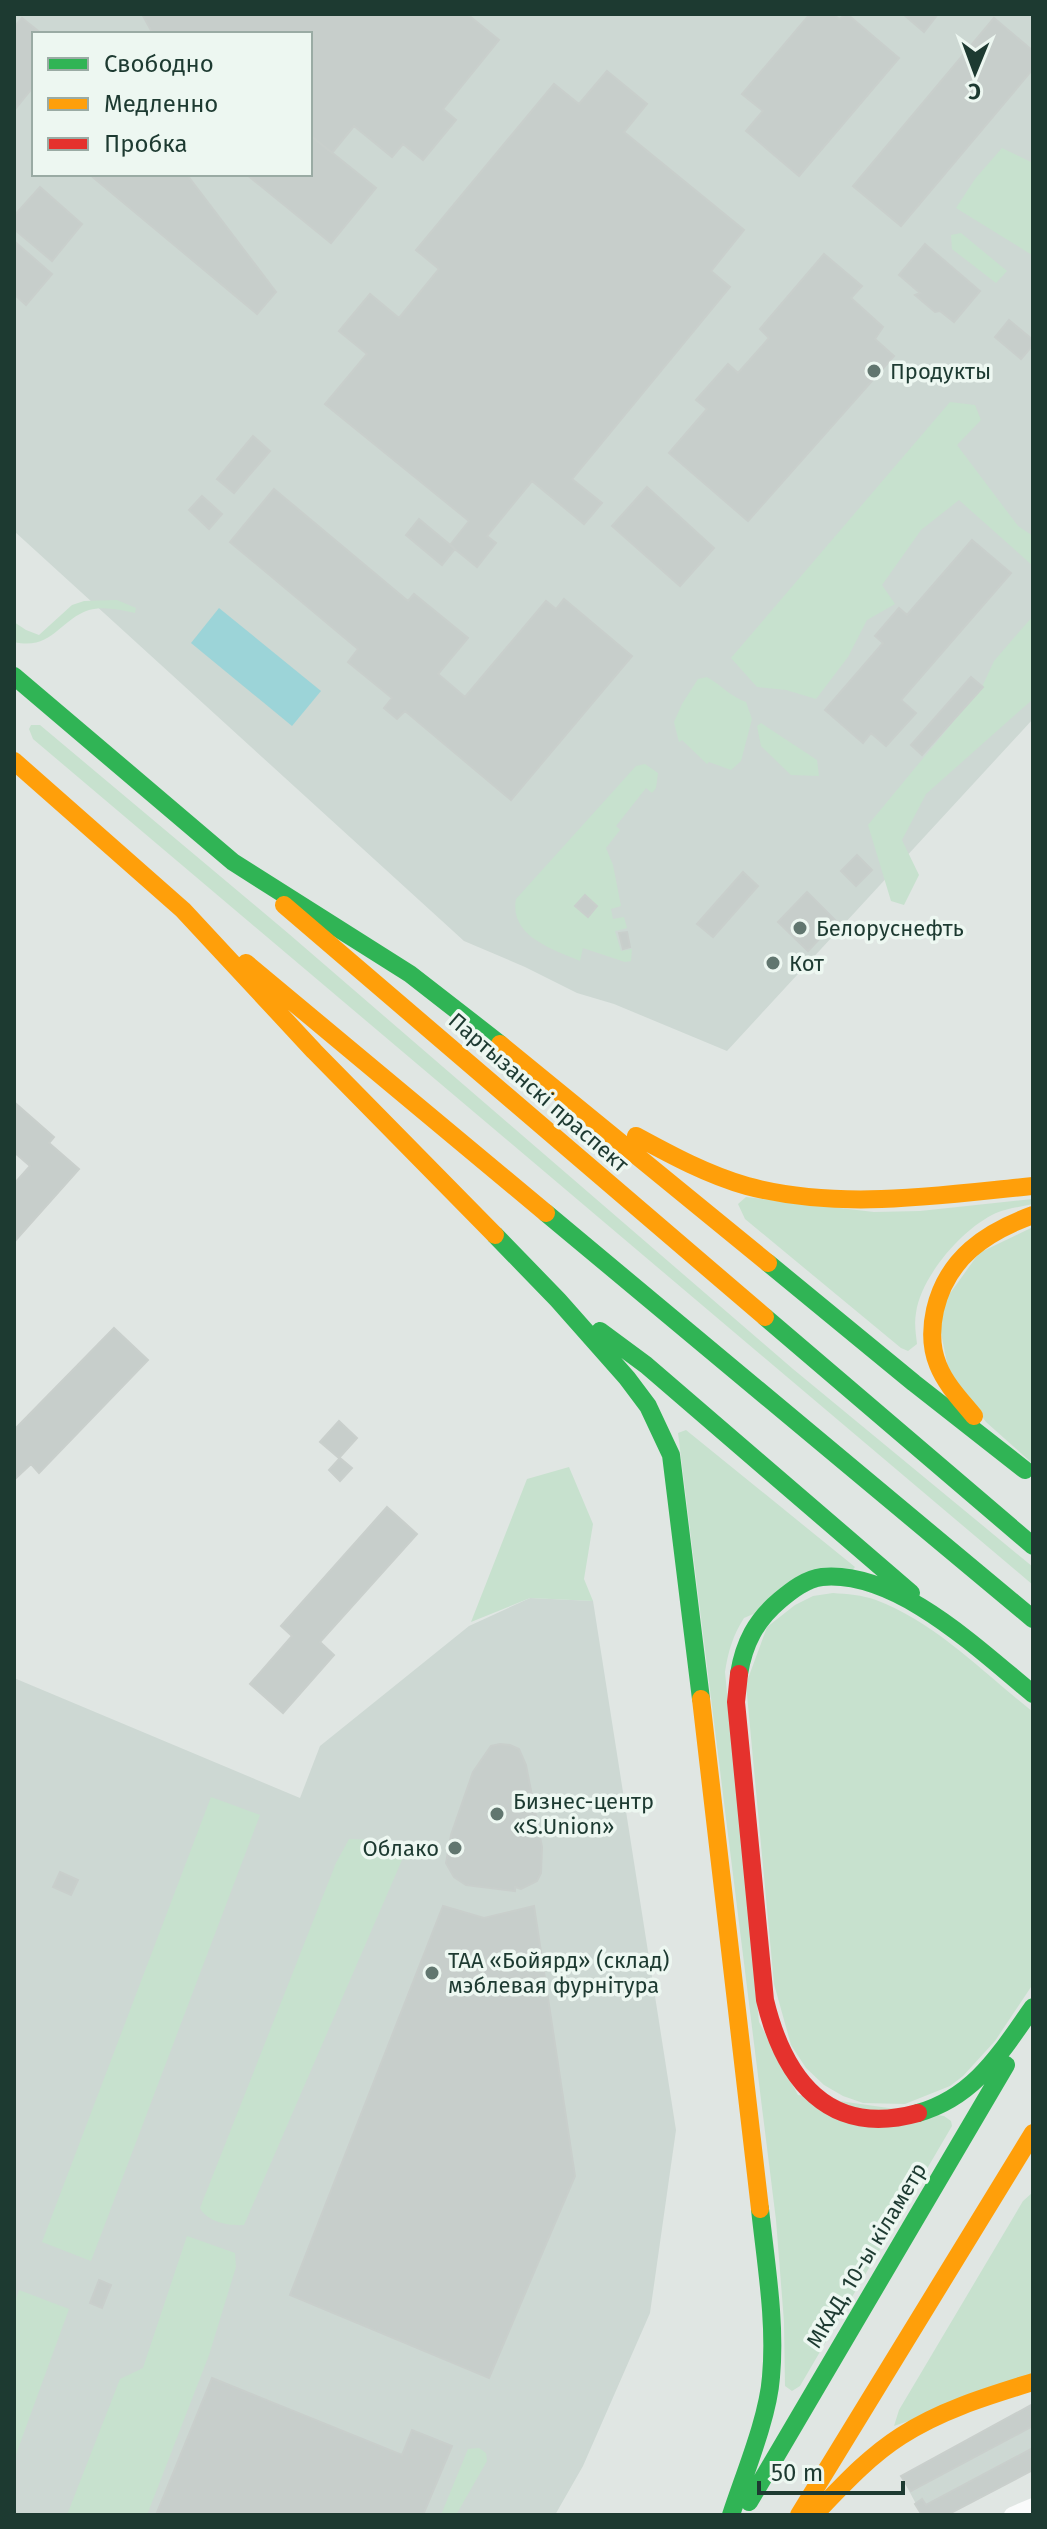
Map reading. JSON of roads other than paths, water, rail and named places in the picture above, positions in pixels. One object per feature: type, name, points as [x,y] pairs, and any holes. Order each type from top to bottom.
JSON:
[{"type":"main road","name":"Партызанскі праспект","points":[[14,676],[1033,1546]]},
{"type":"main road","points":[[14,761],[183,910],[1033,1619]]},
{"type":"main road","points":[[233,862],[410,974],[575,1103],[1029,1474]]},
{"type":"main road","points":[[183,910],[314,1051],[558,1300],[627,1378],[648,1406],[664,1436],[675,1471],[770,2295],[771,2379],[755,2444],[731,2515]]},
{"type":"main road","points":[[575,1103],[673,1157],[749,1186],[782,1192],[904,1197],[1033,1186]]},
{"type":"main road","points":[[1029,1474],[984,1428],[943,1375],[933,1347],[933,1324],[939,1290],[959,1258],[992,1232],[1033,1215]]},
{"type":"main road","points":[[558,1300],[646,1365],[1026,1688]]},
{"type":"main road","points":[[1026,1688],[910,1600],[865,1583],[825,1577],[804,1583],[771,1607],[752,1628],[741,1660],[736,1702],[765,2000],[782,2054],[794,2075],[809,2091],[831,2107],[853,2116],[876,2120],[895,2120],[937,2108],[975,2083],[1033,2007]]},
{"type":"main road","name":"МКАД, 10-ы кіламетр","points":[[741,2515],[1033,2020]]},
{"type":"main road","points":[[799,2515],[1033,2133]]},
{"type":"main road","points":[[814,2515],[849,2478],[932,2418],[1033,2382]]},
{"type":"street","points":[[1012,2515],[1033,2506]]},
{"type":"water","points":[[219,608],[321,691],[292,726],[191,643]]},
{"type":"place","name":"Продукты","points":[[874,371]]},
{"type":"place","name":"Белоруснефть","points":[[800,928]]},
{"type":"place","name":"Кот","points":[[773,963]]},
{"type":"place","name":"Бизнес-центр «S.Union»","points":[[497,1814]]},
{"type":"place","name":"Облако","points":[[455,1848]]},
{"type":"place","name":"ТАА «Бойярд» (склад) мэблевая фурнітура","points":[[432,1973]]}]
